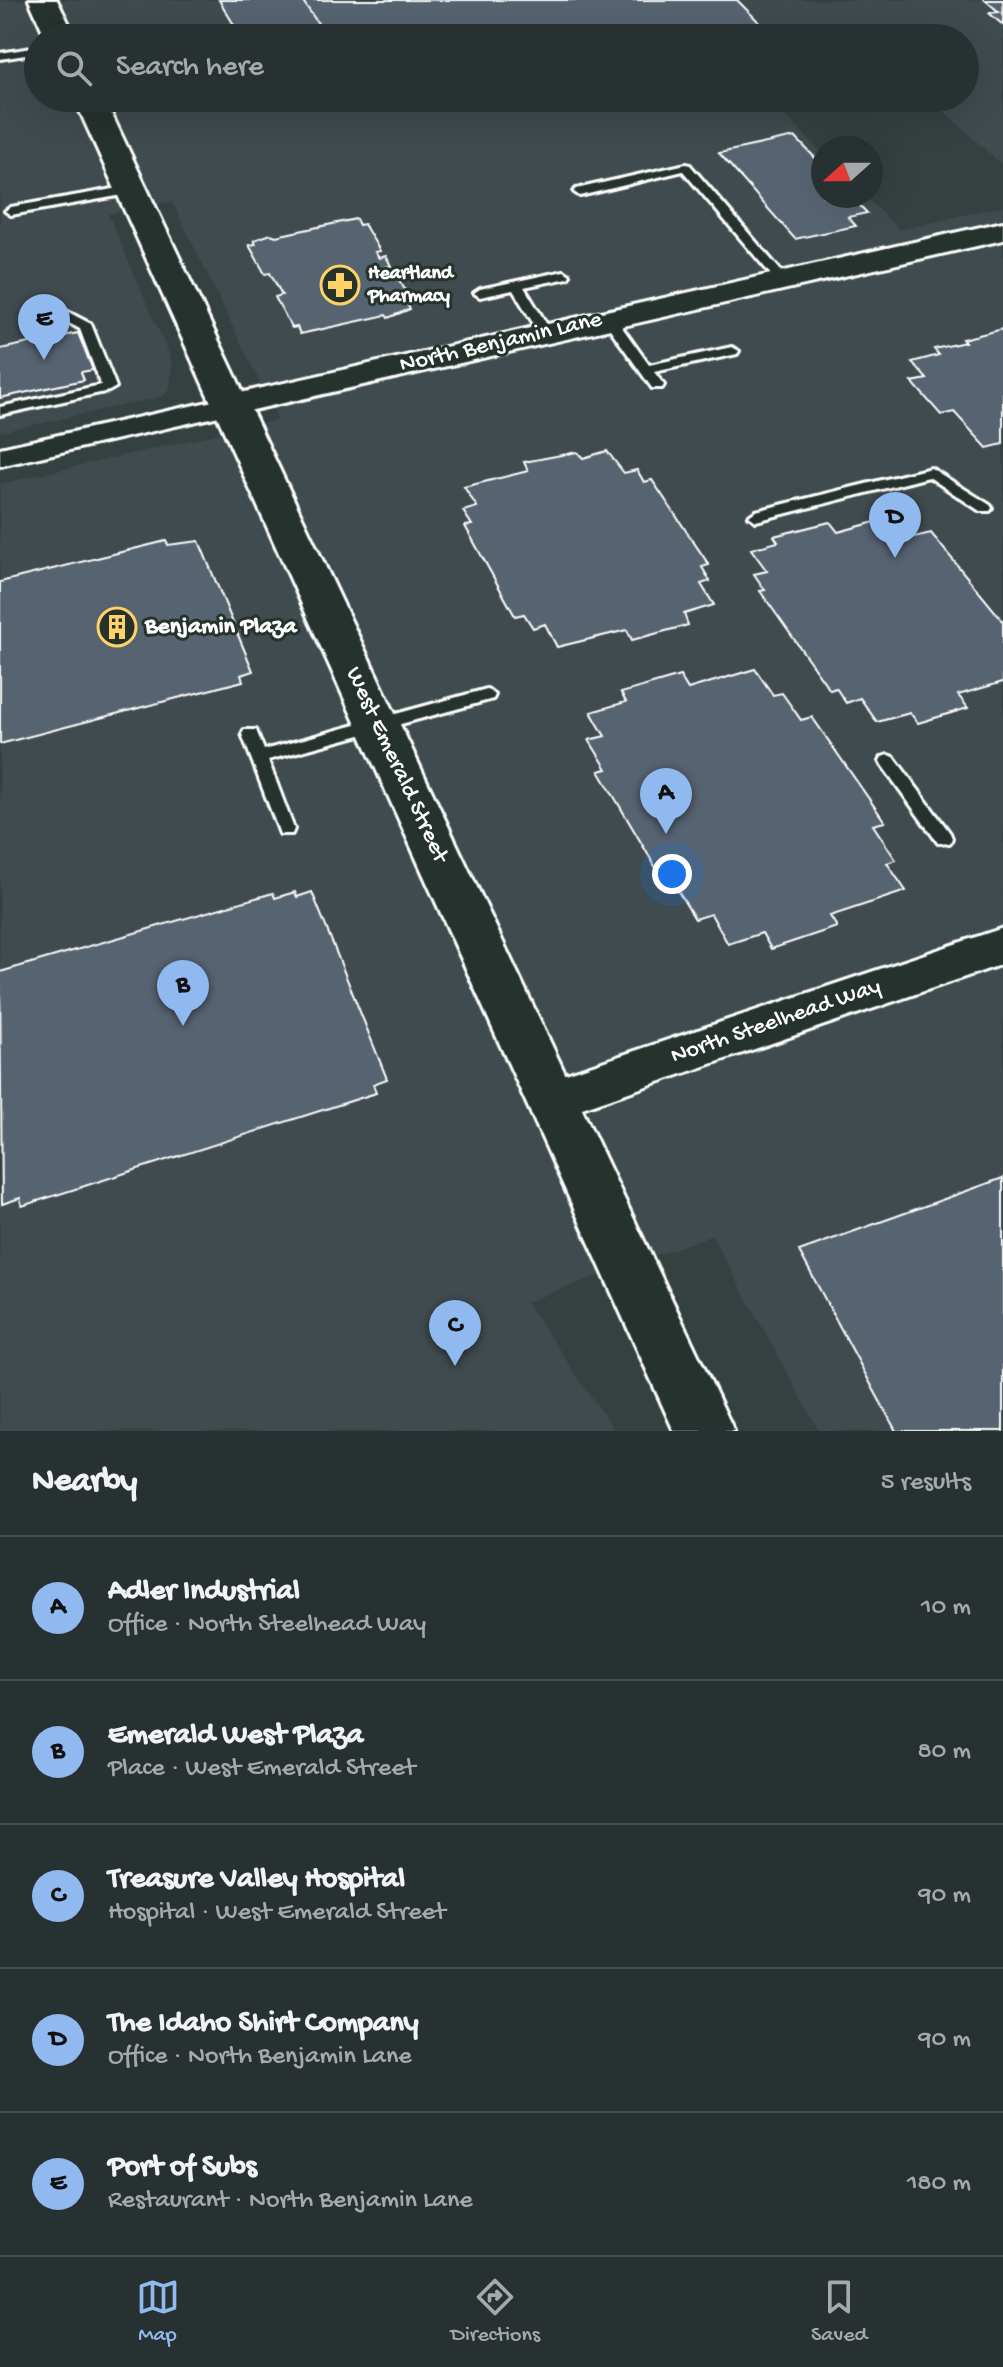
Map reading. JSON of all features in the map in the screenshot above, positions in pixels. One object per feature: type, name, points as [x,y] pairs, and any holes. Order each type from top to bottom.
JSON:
[{"type":"main road","points":[[43,0],[54,24]]},
{"type":"main road","name":"West Emerald Street","points":[[95,112],[704,1431]]},
{"type":"street","name":"North Benjamin Lane","points":[[0,457],[1003,231]]},
{"type":"street","name":"North Steelhead Way","points":[[550,1099],[1003,946]]},
{"type":"lane","points":[[0,56],[24,52]]},
{"type":"lane","points":[[580,192],[686,167],[783,281]]},
{"type":"lane","points":[[11,211],[130,190]]},
{"type":"lane","points":[[480,293],[564,275]]},
{"type":"lane","points":[[516,285],[546,333]]},
{"type":"lane","points":[[0,411],[109,387],[86,327],[47,305]]},
{"type":"lane","points":[[609,319],[657,385]]},
{"type":"lane","points":[[646,370],[732,351]]},
{"type":"lane","points":[[756,516],[931,472],[985,508]]},
{"type":"lane","points":[[259,757],[487,695]]},
{"type":"lane","points":[[250,734],[286,829]]},
{"type":"lane","points":[[888,761],[944,838]]},
{"type":"shaded area","points":[[0,0],[1003,0],[1003,166],[945,112],[979,112],[979,24],[24,24],[24,112],[782,112],[811,142],[811,208],[877,208],[899,230],[1003,206],[1003,1431],[819,1431],[712,1235],[526,1302],[615,1431],[0,1431],[0,484],[278,420],[172,201],[108,214],[172,361],[170,390],[161,397],[0,432]]},
{"type":"building","points":[[219,0],[302,0],[318,24],[234,24]]},
{"type":"building","points":[[302,0],[737,0],[761,24],[318,24]]},
{"type":"building","points":[[985,0],[1003,0],[1003,25],[989,13],[999,12]]},
{"type":"building","points":[[795,137],[811,154],[811,208],[862,208],[867,213],[848,217],[856,226],[795,239],[719,153]]},
{"type":"building","name":"Heartland Pharmacy","points":[[356,219],[359,225],[364,224],[380,251],[375,252],[379,258],[386,256],[391,266],[385,267],[390,275],[395,274],[413,302],[407,304],[410,309],[388,318],[386,315],[300,334],[297,327],[292,328],[275,297],[282,295],[270,273],[265,274],[249,245],[271,234],[276,236]]},
{"type":"building","points":[[1003,329],[1003,444],[987,448],[954,412],[941,415],[912,382],[927,379],[912,362],[939,355],[934,349]]},
{"type":"building","points":[[78,333],[93,370],[81,372],[84,380],[0,398],[0,349]]},
{"type":"building","points":[[607,451],[624,473],[637,470],[644,482],[652,480],[709,565],[702,567],[710,581],[701,584],[714,605],[684,614],[688,625],[632,640],[627,630],[557,647],[545,624],[533,628],[524,614],[515,616],[465,526],[472,525],[463,511],[477,507],[464,487],[528,471],[524,462],[577,452],[583,458]]},
{"type":"building","points":[[897,516],[914,537],[931,533],[1003,621],[1003,682],[958,695],[968,708],[918,723],[910,713],[877,722],[860,698],[846,703],[836,688],[830,690],[760,591],[765,590],[754,574],[767,571],[751,549],[778,542],[774,536],[830,522],[838,532]]},
{"type":"building","name":"Benjamin Plaza","points":[[166,541],[168,545],[199,541],[253,671],[241,675],[243,681],[0,744],[0,582]]},
{"type":"building","points":[[755,669],[773,695],[782,693],[801,720],[812,717],[885,822],[873,825],[896,860],[887,863],[906,891],[830,916],[837,927],[771,949],[762,933],[728,944],[711,914],[695,919],[676,888],[669,890],[599,771],[607,769],[589,740],[605,736],[591,712],[626,702],[621,693],[680,676],[688,689]]},
{"type":"building","points":[[295,892],[297,897],[312,892],[387,1079],[373,1084],[376,1093],[22,1206],[20,1198],[2,1204],[0,972],[273,893],[275,898]]},
{"type":"building","points":[[1003,1178],[1003,1431],[896,1431],[799,1251]]},
{"type":"place","name":"Heartland Pharmacy","points":[[340,285]]},
{"type":"place","name":"Port of Subs","points":[[44,360]]},
{"type":"place","name":"The Idaho Shirt Company","points":[[895,558]]},
{"type":"place","name":"Benjamin Plaza","points":[[117,627]]},
{"type":"place","name":"Adler Industrial","points":[[666,834]]},
{"type":"place","name":"Emerald West Plaza","points":[[183,1026]]},
{"type":"place","name":"Treasure Valley Hospital","points":[[455,1366]]}]
